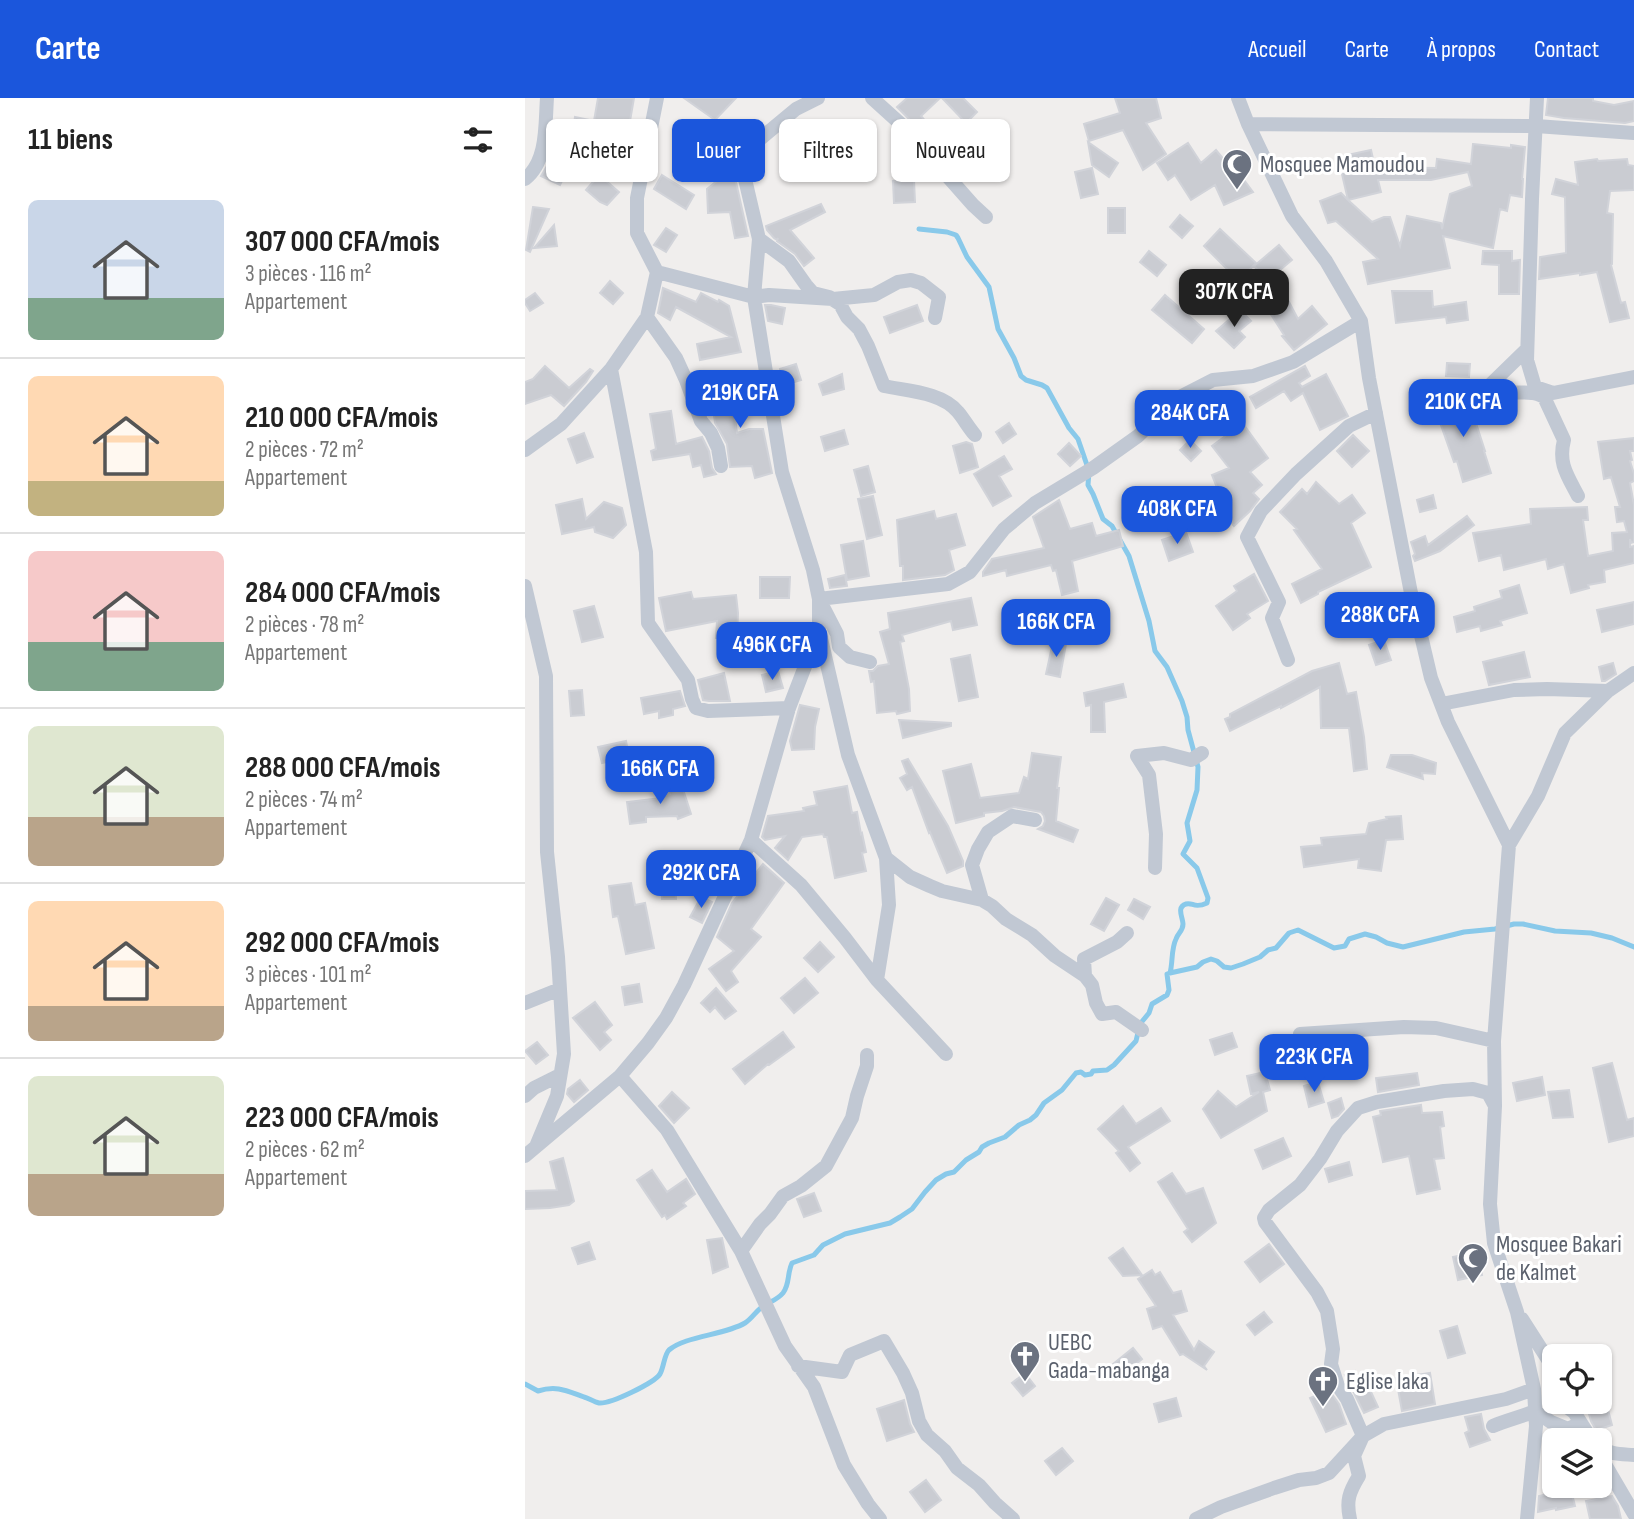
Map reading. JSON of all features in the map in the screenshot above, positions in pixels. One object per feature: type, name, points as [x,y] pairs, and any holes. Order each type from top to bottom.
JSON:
[{"type":"street","points":[[525,178],[537,164],[544,139],[547,98]]},
{"type":"street","points":[[525,450],[561,424],[611,369],[647,317],[657,272],[637,233],[637,198],[657,98]]},
{"type":"street","points":[[818,98],[796,109],[747,150],[745,179],[759,239],[754,297],[782,472],[813,570],[819,599],[820,630],[848,755],[886,858],[889,905],[877,980]]},
{"type":"street","points":[[872,98],[904,127],[986,217]]},
{"type":"street","points":[[1238,98],[1292,216],[1326,261],[1361,321],[1369,378],[1411,593],[1431,678],[1474,778],[1509,845]]},
{"type":"street","points":[[1538,98],[1527,349],[1527,360],[1535,387],[1552,393],[1634,377]]},
{"type":"street","points":[[1248,124],[1536,126],[1634,133]]},
{"type":"street","points":[[759,239],[789,261],[813,293],[840,304],[868,346],[884,386],[933,395],[950,404],[975,435]]},
{"type":"street","points":[[657,272],[754,297],[769,295],[832,299],[874,295],[898,282],[911,280],[921,283],[939,297],[935,318]]},
{"type":"street","points":[[647,317],[676,358],[701,421],[718,448],[721,466]]},
{"type":"street","points":[[819,599],[948,584],[970,572],[1004,529],[1035,503],[1089,471],[1138,436],[1176,399],[1213,380],[1253,376],[1293,362],[1361,321]]},
{"type":"street","points":[[1527,349],[1490,385],[1495,389],[1513,393],[1534,393],[1544,397],[1564,440],[1560,454],[1578,496]]},
{"type":"street","points":[[611,369],[646,552],[648,623],[688,680],[697,708],[708,711],[789,708]]},
{"type":"street","points":[[1287,660],[1272,618],[1279,603],[1247,537],[1261,511],[1296,474],[1349,426],[1376,413]]},
{"type":"street","points":[[525,586],[545,676],[547,852],[558,957],[563,1054],[557,1097],[530,1152]]},
{"type":"street","points":[[819,599],[830,617],[839,647],[850,657],[870,662]]},
{"type":"street","points":[[530,1152],[620,1076],[666,1018],[751,840],[789,708],[820,630]]},
{"type":"street","points":[[1527,1519],[1536,1426],[1535,1400],[1517,1312],[1494,1243],[1490,1203],[1495,1041],[1509,845],[1538,796],[1565,733],[1608,691],[1634,673]]},
{"type":"street","points":[[1441,704],[1514,690],[1608,691]]},
{"type":"street","points":[[1155,869],[1156,834],[1149,775],[1137,756],[1164,752],[1196,757]]},
{"type":"street","points":[[982,900],[972,865],[988,832],[1012,816],[1035,820]]},
{"type":"street","points":[[751,840],[801,885],[877,980],[946,1054]]},
{"type":"street","points":[[886,858],[910,877],[930,886],[982,900],[992,906],[1085,976],[1092,985],[1102,1014],[1116,1012],[1142,1030]]},
{"type":"street","points":[[1085,976],[1084,959],[1117,942],[1127,933]]},
{"type":"street","points":[[525,1003],[560,989]]},
{"type":"street","points":[[1300,1034],[1404,1027],[1436,1028],[1495,1041]]},
{"type":"street","points":[[741,1251],[783,1196],[826,1166],[852,1118],[867,1066],[867,1055]]},
{"type":"street","points":[[525,1096],[534,1088],[560,1075]]},
{"type":"street","points":[[620,1076],[667,1130],[741,1251],[785,1346],[814,1387],[844,1465],[880,1519]]},
{"type":"street","points":[[1350,1519],[1348,1499],[1359,1476],[1354,1456],[1363,1436],[1347,1399],[1338,1386],[1331,1364],[1333,1349],[1327,1311],[1317,1292],[1264,1218],[1269,1210],[1300,1185],[1337,1130],[1358,1108],[1388,1100],[1473,1089],[1488,1093],[1495,1106]]},
{"type":"street","points":[[1517,1312],[1542,1351]]},
{"type":"street","points":[[798,1366],[842,1372],[850,1355],[884,1341],[912,1393],[919,1421],[927,1434],[945,1451],[957,1468],[979,1485],[1013,1519]]},
{"type":"street","points":[[1196,1519],[1274,1488],[1329,1473],[1363,1436],[1384,1424],[1506,1399],[1542,1400]]},
{"type":"street","points":[[1493,1426],[1508,1419],[1520,1418],[1535,1400]]},
{"type":"street","points":[[1535,1400],[1551,1422],[1566,1428]]},
{"type":"street","points":[[1612,1453],[1634,1455]]},
{"type":"street","points":[[1612,1476],[1634,1514]]},
{"type":"building","points":[[598,98],[634,98],[630,119],[594,119]]},
{"type":"building","points":[[684,98],[736,98],[714,119]]},
{"type":"building","points":[[907,98],[940,98],[921,116],[924,119],[908,119],[897,107]]},
{"type":"building","points":[[942,98],[963,98],[977,112],[970,119],[962,119]]},
{"type":"building","points":[[1115,98],[1156,98],[1161,118],[1146,123],[1166,154],[1143,170],[1123,130],[1089,141],[1084,124],[1120,113]]},
{"type":"building","points":[[1548,98],[1593,98],[1593,101],[1614,105],[1634,101],[1634,121],[1625,123],[1546,115]]},
{"type":"building","points":[[1088,142],[1118,163],[1109,177],[1092,165]]},
{"type":"building","points":[[1188,143],[1201,163],[1216,150],[1253,192],[1224,205],[1215,185],[1191,200],[1175,175],[1168,180],[1157,163]]},
{"type":"building","points":[[1473,144],[1525,147],[1522,197],[1510,195],[1507,211],[1500,209],[1493,248],[1443,236],[1450,268],[1368,284],[1363,262],[1378,259],[1336,221],[1328,223],[1320,201],[1341,193],[1348,200],[1338,157],[1371,150],[1375,167],[1436,168],[1437,159],[1471,164]],"holes":[[[1468,172],[1472,186],[1450,194],[1442,229],[1441,223],[1407,216],[1400,246],[1390,217],[1372,222],[1348,200],[1381,192],[1378,180],[1431,180]]]},
{"type":"building","points":[[1627,159],[1628,165],[1634,166],[1634,190],[1610,191],[1607,213],[1613,214],[1611,265],[1621,303],[1625,302],[1629,318],[1610,322],[1597,272],[1539,279],[1540,257],[1566,253],[1565,197],[1552,194],[1556,179],[1578,185],[1575,162]]},
{"type":"building","points":[[1092,168],[1098,194],[1081,198],[1075,172]]},
{"type":"building","points":[[662,175],[694,195],[686,209],[654,189]]},
{"type":"building","points":[[593,182],[607,182],[619,192],[607,205],[586,190]]},
{"type":"building","points":[[716,182],[736,182],[748,236],[735,238],[730,212],[708,213],[707,189]]},
{"type":"building","points":[[893,182],[914,182],[915,202],[894,203]]},
{"type":"building","points":[[821,204],[825,212],[790,230],[814,258],[804,266],[795,254],[777,241],[778,238],[774,238],[766,226]]},
{"type":"building","points":[[533,207],[549,209],[530,252],[526,250]]},
{"type":"building","points":[[1108,208],[1125,208],[1125,233],[1108,233]]},
{"type":"building","points":[[1180,215],[1193,226],[1182,238],[1170,227]]},
{"type":"building","points":[[554,225],[557,246],[534,248]]},
{"type":"building","points":[[666,228],[677,235],[666,252],[654,245]]},
{"type":"building","points":[[1220,229],[1256,263],[1239,281],[1204,246]]},
{"type":"building","points":[[1279,245],[1292,260],[1267,281],[1254,266]]},
{"type":"building","points":[[1149,251],[1166,265],[1157,276],[1140,262]]},
{"type":"building","points":[[1483,251],[1512,251],[1512,261],[1520,260],[1519,294],[1499,294],[1499,265],[1482,264]]},
{"type":"building","points":[[610,281],[623,293],[613,304],[600,293]]},
{"type":"building","points":[[663,288],[696,302],[701,293],[729,306],[741,352],[700,360],[697,344],[731,337],[676,307],[670,320],[658,313]]},
{"type":"building","points":[[1392,291],[1432,291],[1433,307],[1466,302],[1468,320],[1447,323],[1446,317],[1396,323]]},
{"type":"building","points":[[535,293],[543,303],[530,311],[525,300]]},
{"type":"building","points":[[1165,295],[1204,329],[1192,343],[1152,310]]},
{"type":"building","points":[[1289,302],[1298,319],[1312,306],[1327,324],[1294,350],[1282,336],[1284,335],[1270,313]]},
{"type":"building","points":[[765,305],[785,308],[782,324],[768,321]]},
{"type":"building","points":[[917,305],[923,321],[890,333],[884,317]]},
{"type":"building","points":[[1240,310],[1251,321],[1239,331],[1245,337],[1234,348],[1216,331]]},
{"type":"building","points":[[1447,363],[1470,364],[1469,377],[1446,376]]},
{"type":"building","points":[[796,364],[801,380],[784,385],[780,369]]},
{"type":"building","points":[[545,366],[569,388],[590,369],[593,371],[564,406],[551,395],[525,404],[525,382],[533,379]]},
{"type":"building","points":[[1305,366],[1310,376],[1299,383],[1302,387],[1326,374],[1348,416],[1320,430],[1303,393],[1291,401],[1284,391],[1256,408],[1250,397]]},
{"type":"building","points":[[842,374],[844,389],[823,395],[819,384]]},
{"type":"building","points":[[710,385],[758,390],[757,402],[733,401],[737,433],[749,429],[763,429],[772,473],[755,478],[752,466],[730,467],[727,444],[715,423],[712,400],[708,399]]},
{"type":"building","points":[[1444,393],[1466,400],[1458,422],[1474,417],[1491,473],[1463,482],[1437,414]]},
{"type":"building","points":[[671,411],[676,444],[702,437],[716,474],[704,477],[701,465],[693,467],[690,454],[653,460],[651,451],[656,449],[650,414]]},
{"type":"building","points":[[1009,423],[1016,434],[1003,443],[996,432]]},
{"type":"building","points":[[1244,425],[1268,458],[1250,472],[1262,485],[1253,493],[1259,499],[1234,526],[1219,507],[1223,503],[1212,475],[1229,468],[1212,446],[1227,433]]},
{"type":"building","points":[[844,430],[848,444],[825,451],[821,437]]},
{"type":"building","points":[[584,433],[593,457],[577,463],[568,439]]},
{"type":"building","points":[[1353,435],[1369,451],[1352,467],[1337,451]]},
{"type":"building","points":[[1634,438],[1634,451],[1630,451],[1630,461],[1634,481],[1630,483],[1634,505],[1634,542],[1631,543],[1630,539],[1630,547],[1634,546],[1634,563],[1604,570],[1605,582],[1588,585],[1589,588],[1571,593],[1564,564],[1548,569],[1546,559],[1504,570],[1501,555],[1479,561],[1473,533],[1531,524],[1530,509],[1587,507],[1588,520],[1583,520],[1588,556],[1613,551],[1612,533],[1627,532],[1624,521],[1617,522],[1615,507],[1620,507],[1611,477],[1604,479],[1598,442]]},
{"type":"building","points":[[1190,440],[1201,451],[1191,461],[1180,450]]},
{"type":"building","points":[[966,442],[972,444],[978,467],[960,473],[953,446]]},
{"type":"building","points":[[1069,443],[1081,456],[1070,466],[1058,454]]},
{"type":"building","points":[[1004,456],[1012,469],[999,476],[1011,496],[993,506],[974,474]]},
{"type":"building","points":[[868,466],[875,492],[861,496],[854,470]]},
{"type":"building","points":[[1316,482],[1339,504],[1352,495],[1365,513],[1351,523],[1371,567],[1301,603],[1292,584],[1322,569],[1294,530],[1297,529],[1280,512],[1302,489],[1307,494]]},
{"type":"building","points":[[1433,495],[1436,508],[1420,512],[1417,500]]},
{"type":"building","points":[[873,496],[882,535],[867,539],[858,499]]},
{"type":"building","points":[[582,499],[586,519],[604,502],[622,508],[626,525],[613,538],[595,532],[594,527],[562,534],[556,505]]},
{"type":"building","points":[[1059,500],[1070,529],[1092,523],[1096,536],[1119,530],[1123,546],[1072,561],[1078,591],[1062,595],[1056,570],[1053,571],[1051,565],[1007,576],[1006,570],[983,576],[992,559],[1044,548],[1033,517]]},
{"type":"building","points":[[934,511],[936,519],[956,514],[965,545],[949,550],[954,570],[945,575],[903,580],[897,520]]},
{"type":"building","points":[[1467,516],[1474,525],[1440,551],[1415,561],[1411,542],[1425,536],[1428,545]]},
{"type":"building","points":[[1186,532],[1193,552],[1169,561],[1162,540]]},
{"type":"building","points":[[863,541],[869,576],[847,580],[841,545]]},
{"type":"building","points":[[1254,574],[1268,601],[1247,614],[1250,618],[1233,630],[1216,606],[1237,591],[1234,586]]},
{"type":"building","points":[[845,575],[847,586],[830,588],[828,579]]},
{"type":"building","points":[[760,577],[790,577],[789,598],[760,598]]},
{"type":"building","points":[[1519,585],[1527,613],[1500,621],[1502,625],[1481,631],[1480,626],[1457,632],[1454,617],[1475,611],[1474,607],[1502,598],[1500,591]]},
{"type":"building","points":[[691,592],[693,599],[736,595],[737,638],[716,638],[717,621],[666,631],[659,598]]},
{"type":"building","points":[[971,598],[977,625],[953,630],[951,621],[902,635],[904,641],[900,642],[909,689],[910,711],[897,714],[896,711],[877,713],[874,681],[871,682],[869,671],[889,664],[880,632],[890,629],[888,613]]},
{"type":"building","points":[[1634,602],[1634,624],[1602,632],[1597,610]]},
{"type":"building","points":[[1077,603],[1100,603],[1101,616],[1077,617]]},
{"type":"building","points":[[594,606],[603,637],[582,642],[574,611]]},
{"type":"building","points":[[1388,614],[1396,631],[1376,639],[1369,622]]},
{"type":"building","points":[[1384,640],[1391,660],[1376,665],[1369,645]]},
{"type":"building","points":[[1053,642],[1066,644],[1060,677],[1046,674]]},
{"type":"building","points":[[1524,652],[1530,677],[1489,685],[1483,662]]},
{"type":"building","points":[[970,655],[978,697],[959,701],[951,659]]},
{"type":"building","points":[[1339,663],[1347,694],[1356,692],[1367,769],[1354,771],[1349,728],[1321,728],[1320,687],[1230,731],[1225,719],[1230,717],[1230,714],[1312,671]]},
{"type":"building","points":[[1613,663],[1616,674],[1602,681],[1599,667]]},
{"type":"building","points":[[778,671],[783,688],[766,692],[762,675]]},
{"type":"building","points":[[724,673],[730,701],[703,700],[698,680]]},
{"type":"building","points":[[1123,684],[1126,697],[1104,702],[1105,732],[1091,732],[1091,705],[1086,706],[1084,693]]},
{"type":"building","points":[[582,690],[584,715],[571,716],[569,691]]},
{"type":"building","points":[[680,691],[685,706],[673,709],[673,715],[659,718],[659,711],[644,714],[641,698]]},
{"type":"building","points":[[800,705],[819,709],[814,749],[792,750],[790,741]]},
{"type":"building","points":[[899,720],[951,723],[951,726],[903,738]]},
{"type":"building","points":[[626,741],[629,757],[602,763],[598,747]]},
{"type":"building","points":[[1032,753],[1061,757],[1056,821],[1078,830],[1073,842],[1038,829],[1045,821],[1041,812],[1014,807],[984,813],[984,816],[956,823],[943,771],[971,764],[980,798],[1019,793],[1024,777],[1028,779]]},
{"type":"building","points":[[1391,755],[1412,755],[1436,763],[1435,774],[1422,773],[1423,779],[1387,767]]},
{"type":"building","points":[[908,759],[948,826],[963,861],[963,866],[947,873],[912,787],[907,790],[900,778],[907,774],[902,761]]},
{"type":"building","points":[[681,783],[691,814],[678,819],[677,816],[646,817],[646,822],[630,824],[627,802],[661,798],[670,794],[668,788]]},
{"type":"building","points":[[847,786],[852,813],[857,812],[862,833],[866,871],[835,878],[827,837],[823,834],[802,837],[788,860],[775,848],[785,836],[765,840],[762,837],[768,816],[804,811],[803,808],[817,805],[814,792]]},
{"type":"building","points":[[1401,816],[1403,839],[1386,840],[1381,871],[1358,868],[1359,859],[1304,867],[1301,847],[1322,845],[1321,838],[1366,834],[1369,823],[1387,819],[1386,817]]},
{"type":"building","points":[[763,864],[784,883],[751,929],[761,937],[731,971],[738,982],[726,991],[709,969],[734,951],[717,937],[732,903]]},
{"type":"building","points":[[661,876],[675,876],[676,899],[662,899]]},
{"type":"building","points":[[631,883],[635,905],[645,903],[654,948],[626,954],[618,916],[613,917],[609,886]]},
{"type":"building","points":[[701,897],[712,902],[702,923],[690,917]]},
{"type":"building","points":[[1106,898],[1119,905],[1104,931],[1091,924]]},
{"type":"building","points":[[1134,899],[1150,907],[1143,919],[1128,910]]},
{"type":"building","points":[[820,942],[834,957],[818,972],[804,958]]},
{"type":"building","points":[[805,978],[818,993],[794,1013],[781,998]]},
{"type":"building","points":[[639,984],[642,1002],[625,1005],[622,987]]},
{"type":"building","points":[[716,988],[736,1011],[725,1019],[715,1007],[710,1012],[701,1003]]},
{"type":"building","points":[[595,1002],[612,1025],[604,1032],[611,1040],[600,1050],[573,1018]]},
{"type":"building","points":[[783,1032],[794,1047],[768,1064],[745,1084],[733,1069]]},
{"type":"building","points":[[1232,1033],[1237,1047],[1215,1055],[1210,1040]]},
{"type":"building","points":[[537,1042],[548,1055],[536,1064],[525,1051]]},
{"type":"building","points":[[1612,1063],[1627,1120],[1634,1118],[1634,1136],[1609,1142],[1593,1068]]},
{"type":"building","points":[[1265,1072],[1270,1090],[1263,1092],[1267,1111],[1221,1138],[1203,1109],[1218,1091],[1236,1107],[1259,1092],[1251,1094],[1247,1076]]},
{"type":"building","points":[[1417,1073],[1419,1085],[1378,1092],[1376,1078]]},
{"type":"building","points":[[1542,1077],[1545,1095],[1517,1101],[1513,1083]]},
{"type":"building","points":[[580,1080],[588,1090],[574,1102],[567,1094],[568,1089]]},
{"type":"building","points":[[1318,1082],[1324,1102],[1309,1107],[1304,1086]]},
{"type":"building","points":[[1569,1090],[1573,1117],[1553,1118],[1548,1092]]},
{"type":"building","points":[[672,1092],[689,1108],[674,1123],[659,1106]]},
{"type":"building","points":[[1341,1098],[1344,1109],[1332,1118],[1328,1103]]},
{"type":"building","points":[[1421,1105],[1422,1113],[1442,1112],[1444,1126],[1440,1127],[1444,1158],[1434,1159],[1440,1189],[1417,1194],[1409,1156],[1383,1162],[1373,1117],[1381,1115],[1380,1111]]},
{"type":"building","points":[[1123,1106],[1136,1124],[1161,1108],[1170,1121],[1128,1147],[1140,1163],[1130,1171],[1116,1153],[1119,1151],[1098,1129]]},
{"type":"building","points":[[1283,1138],[1291,1156],[1263,1169],[1255,1150]]},
{"type":"building","points":[[563,1158],[574,1201],[569,1205],[525,1209],[525,1191],[557,1190],[550,1162]]},
{"type":"building","points":[[1349,1162],[1352,1175],[1329,1182],[1325,1169]]},
{"type":"building","points":[[652,1170],[667,1192],[686,1179],[695,1194],[683,1203],[686,1206],[667,1219],[665,1215],[662,1217],[637,1180]]},
{"type":"building","points":[[1172,1173],[1186,1194],[1203,1188],[1216,1223],[1192,1242],[1184,1232],[1188,1229],[1158,1182]]},
{"type":"building","points":[[814,1193],[821,1211],[804,1217],[797,1199]]},
{"type":"building","points":[[722,1238],[728,1267],[713,1273],[707,1240]]},
{"type":"building","points":[[589,1242],[595,1259],[578,1264],[572,1248]]},
{"type":"building","points":[[1269,1244],[1284,1264],[1260,1282],[1245,1262]]},
{"type":"building","points":[[1123,1248],[1142,1275],[1123,1276],[1109,1258]]},
{"type":"building","points":[[1477,1252],[1482,1275],[1458,1280],[1453,1257]]},
{"type":"building","points":[[1152,1270],[1155,1275],[1160,1272],[1173,1293],[1181,1291],[1187,1311],[1173,1315],[1194,1350],[1199,1341],[1214,1352],[1204,1366],[1207,1370],[1183,1354],[1180,1355],[1162,1326],[1153,1329],[1147,1309],[1156,1306],[1138,1279]]},
{"type":"building","points":[[1264,1312],[1272,1322],[1255,1335],[1247,1325]]},
{"type":"building","points":[[1457,1326],[1465,1353],[1448,1358],[1440,1331]]},
{"type":"building","points":[[1133,1348],[1142,1359],[1121,1376],[1112,1365]]},
{"type":"building","points":[[1355,1371],[1359,1384],[1366,1381],[1378,1407],[1364,1413],[1345,1375]]},
{"type":"building","points":[[1025,1373],[1035,1386],[1023,1396],[1012,1383]]},
{"type":"building","points":[[1430,1373],[1435,1404],[1402,1411],[1396,1378]]},
{"type":"building","points":[[1329,1390],[1339,1404],[1346,1424],[1326,1432],[1310,1398]]},
{"type":"building","points":[[1176,1398],[1181,1416],[1159,1422],[1154,1404]]},
{"type":"building","points":[[904,1400],[914,1432],[887,1441],[877,1409]]},
{"type":"building","points":[[1481,1414],[1490,1440],[1470,1447],[1465,1433],[1469,1431],[1465,1417]]},
{"type":"building","points":[[1589,1414],[1609,1414],[1612,1425],[1595,1428]]},
{"type":"building","points":[[1062,1448],[1073,1461],[1056,1475],[1045,1461]]},
{"type":"building","points":[[926,1480],[941,1500],[925,1512],[910,1492]]},
{"type":"building","points":[[1539,1496],[1573,1498],[1575,1506],[1538,1512]]},
{"type":"building","points":[[1612,1496],[1621,1519],[1590,1519],[1586,1501]]},
{"type":"waterway","points":[[919,229],[956,235],[967,257],[989,287],[998,329],[1021,376],[1047,388],[1078,439],[1089,471],[1088,485],[1103,519],[1112,526],[1129,556],[1149,621],[1155,651],[1167,667],[1182,701],[1198,767],[1197,790],[1187,823],[1190,841],[1183,854],[1197,868],[1208,898],[1203,905],[1188,904],[1181,908],[1183,926],[1174,943],[1170,973]]},
{"type":"waterway","points":[[525,1384],[538,1391],[562,1390],[599,1403],[613,1400],[656,1378],[660,1374],[667,1352],[676,1345],[745,1323],[783,1293],[792,1263],[814,1255],[823,1245],[845,1234],[890,1223],[900,1217],[912,1209],[936,1180],[954,1172],[982,1147],[1005,1137],[1030,1120],[1076,1073],[1091,1074],[1093,1071],[1107,1070],[1114,1065],[1136,1041],[1140,1024],[1152,1004],[1167,995],[1167,974],[1197,967],[1211,959],[1224,967],[1243,964],[1276,948],[1289,933],[1298,930],[1334,948],[1345,946],[1349,939],[1365,934],[1403,947],[1464,932],[1523,924],[1555,931],[1591,933],[1634,947]]},
{"type":"place","name":"Mosquee Mamoudou","points":[[1237,191]]},
{"type":"place","name":"Mosquee Bakari de Kalmet","points":[[1473,1285]]},
{"type":"place","name":"UEBC Gada-mabanga","points":[[1025,1383]]},
{"type":"place","name":"Eglise laka","points":[[1323,1408]]}]
